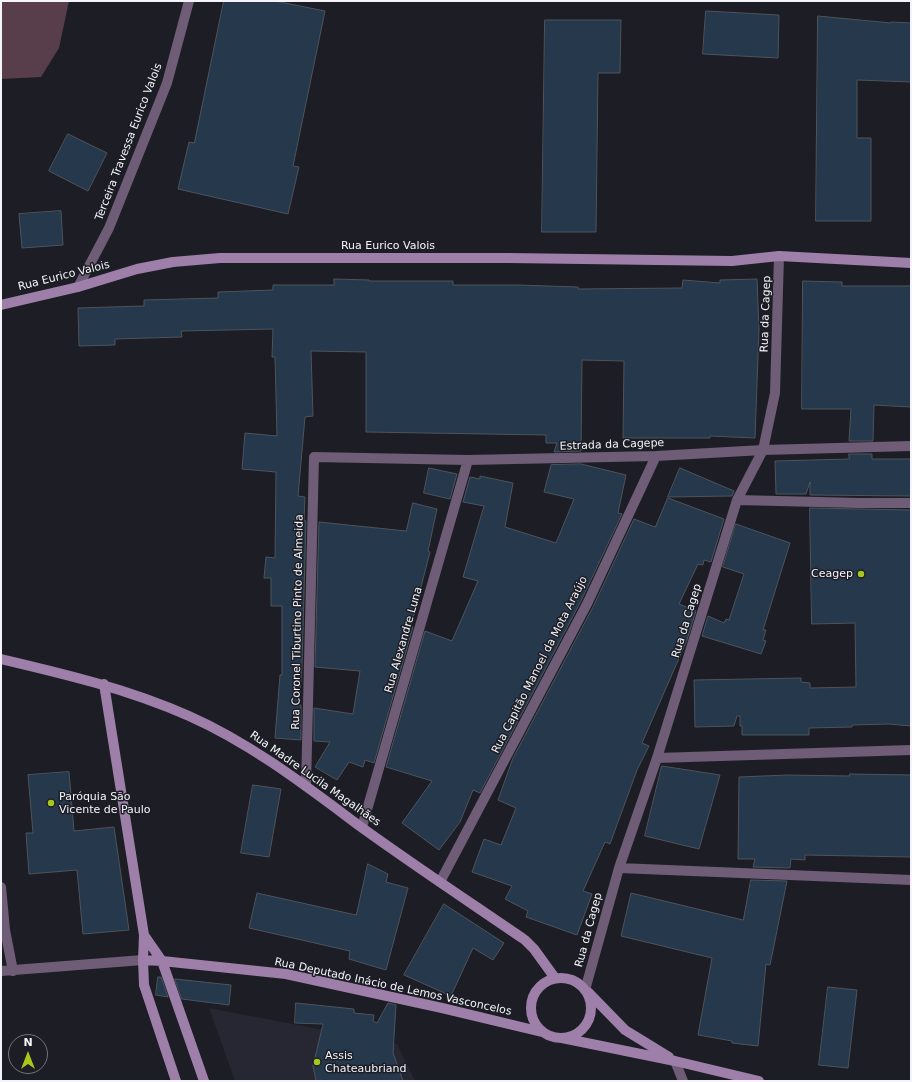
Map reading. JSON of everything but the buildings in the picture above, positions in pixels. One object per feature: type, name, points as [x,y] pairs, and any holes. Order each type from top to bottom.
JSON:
[{"type":"main road","name":"Rua Eurico Valois","points":[[1,305],[78,287],[137,269],[173,262],[220,258],[508,258],[732,261],[779,256],[911,263]]},
{"type":"main road","name":"Rua Madre Lucila Magalhães","points":[[1,660],[104,684],[190,716],[230,736],[273,762],[362,828],[525,940],[534,949],[554,978]]},
{"type":"main road","points":[[104,684],[144,935],[144,985],[176,1081]]},
{"type":"main road","points":[[144,935],[162,961],[204,1081]]},
{"type":"main road","name":"Rua Deputado Inácio de Lemos Vasconcelos","points":[[143,960],[286,974],[442,1008],[542,1032]]},
{"type":"main road","points":[[676,1061],[625,1030],[586,990],[572,980],[563,977],[554,978],[545,982],[532,996],[530,1006],[531,1016],[535,1025],[542,1032],[552,1037],[676,1061],[759,1081]]},
{"type":"main road","points":[[562,1038],[572,1036],[582,1030],[588,1021],[591,1011],[590,1000],[586,990]]},
{"type":"street","name":"Terceira Travessa Eurico Valois","points":[[78,287],[109,228],[167,83],[189,1]]},
{"type":"street","name":"Rua da Cagep","points":[[586,990],[619,868],[657,758],[737,500],[763,450],[776,393],[779,256]]},
{"type":"street","name":"Estrada da Cagepe","points":[[314,458],[468,460],[656,456],[763,450],[911,446]]},
{"type":"street","name":"Rua Capitão Manoel da Mota Araújo","points":[[440,882],[587,604],[656,456]]},
{"type":"street","name":"Rua Coronel Tiburtino Pinto de Almeida","points":[[306,786],[314,458]]},
{"type":"street","name":"Rua Alexandre Luna","points":[[362,828],[468,460]]},
{"type":"street","points":[[737,500],[859,503],[911,502]]},
{"type":"street","points":[[657,758],[911,750]]},
{"type":"street","points":[[619,868],[911,880]]},
{"type":"street","points":[[1,886],[5,930],[13,971]]},
{"type":"street","points":[[1,972],[143,960]]},
{"type":"street","points":[[676,1061],[683,1081]]},
{"type":"shaded area","points":[[1,1],[69,1],[59,48],[41,77],[1,79]]},
{"type":"shaded area","name":"Assis Chateaubriand","points":[[209,1008],[397,1044],[415,1081],[235,1081]]},
{"type":"place","name":"Ceagep","points":[[861,574]]},
{"type":"place","name":"Paróquia São Vicente de Paulo","points":[[51,803]]},
{"type":"place","name":"Assis Chateaubriand","points":[[317,1062]]}]
